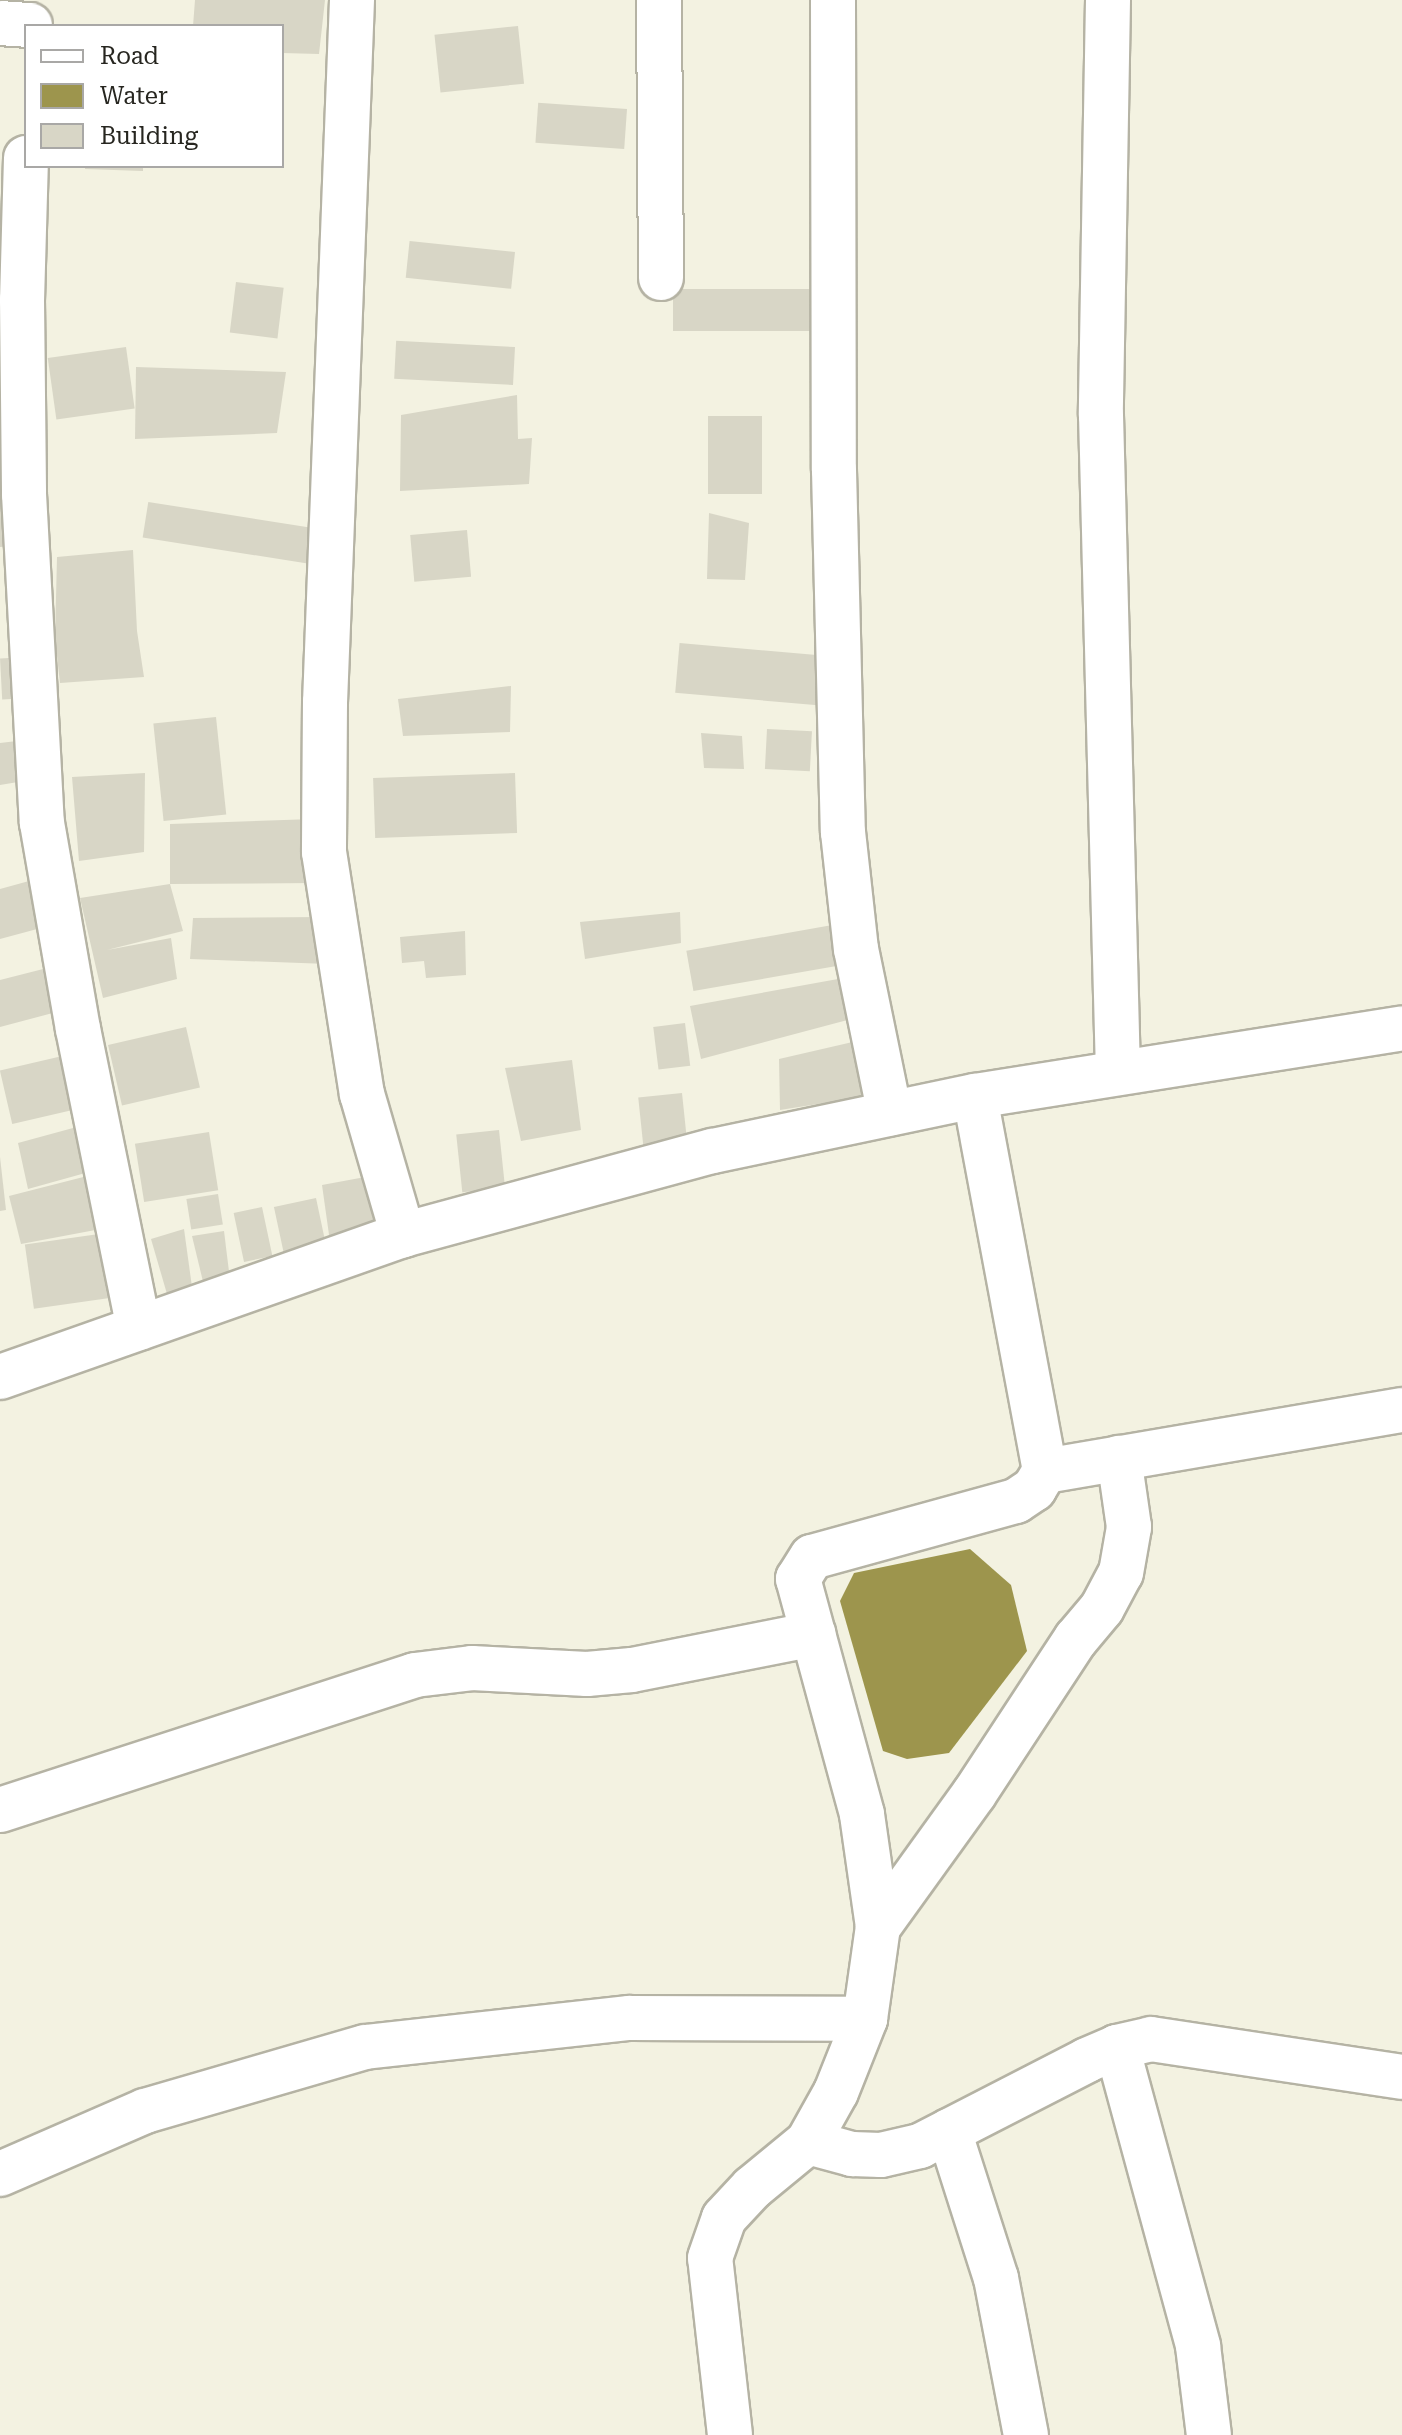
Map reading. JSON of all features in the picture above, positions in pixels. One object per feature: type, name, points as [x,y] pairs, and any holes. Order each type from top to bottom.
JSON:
[{"type":"street","points":[[352,0],[325,702],[324,852],[362,1094],[403,1235]]},
{"type":"street","points":[[659,0],[661,278]]},
{"type":"street","points":[[833,0],[834,440],[843,832],[856,949],[890,1114]]},
{"type":"street","points":[[1108,0],[1101,415],[1118,1073]]},
{"type":"street","points":[[26,168],[22,300],[24,494],[42,823],[78,1029],[139,1328]]},
{"type":"street","points":[[0,1377],[403,1235],[713,1151],[975,1096],[1402,1028]]},
{"type":"street","points":[[730,2435],[710,2258],[724,2218],[752,2188],[808,2142],[836,2092],[865,2019],[878,1927],[862,1814],[798,1579],[812,1557],[1016,1501],[1034,1489],[1045,1471],[975,1096]]},
{"type":"street","points":[[1045,1471],[1402,1410]]},
{"type":"street","points":[[878,1927],[974,1794],[1068,1651],[1102,1608],[1121,1573],[1129,1527],[1119,1458]]},
{"type":"street","points":[[0,1810],[415,1675],[472,1668],[587,1674],[632,1670],[813,1634]]},
{"type":"street","points":[[0,2174],[145,2111],[365,2047],[629,2018],[865,2019]]},
{"type":"street","points":[[808,2142],[852,2154],[881,2155],[920,2146],[1117,2047],[1151,2039],[1402,2077]]},
{"type":"street","points":[[1117,2047],[1198,2346],[1209,2435]]},
{"type":"street","points":[[949,2131],[996,2278],[1026,2435]]},
{"type":"water","points":[[970,1549],[1011,1585],[1027,1651],[949,1753],[907,1759],[883,1751],[840,1601],[854,1573]]},
{"type":"building","points":[[195,0],[325,0],[319,54],[284,53],[284,24],[193,24]]},
{"type":"building","points":[[518,26],[524,84],[441,92],[434,35]]},
{"type":"building","points":[[538,103],[627,109],[624,149],[535,143]]},
{"type":"building","points":[[143,168],[143,171],[85,169]]},
{"type":"building","points":[[410,241],[515,252],[511,289],[406,278]]},
{"type":"building","points":[[236,282],[284,288],[277,338],[230,333]]},
{"type":"building","points":[[673,289],[818,289],[818,331],[673,331]]},
{"type":"building","points":[[396,341],[515,347],[513,385],[394,379]]},
{"type":"building","points":[[126,347],[135,408],[56,419],[48,358]]},
{"type":"building","points":[[136,367],[286,372],[277,433],[135,439]]},
{"type":"building","points":[[517,395],[518,439],[532,438],[529,484],[400,491],[401,415]]},
{"type":"building","points":[[708,416],[762,416],[762,494],[708,494]]},
{"type":"building","points":[[18,482],[14,546],[0,547],[0,485]]},
{"type":"building","points":[[148,502],[332,531],[326,567],[143,537]]},
{"type":"building","points":[[709,513],[749,523],[745,580],[707,579]]},
{"type":"building","points":[[467,530],[471,577],[414,582],[410,535]]},
{"type":"building","points":[[133,550],[137,631],[144,677],[60,683],[55,638],[57,557]]},
{"type":"building","points":[[680,643],[828,656],[824,706],[675,693]]},
{"type":"building","points":[[28,657],[30,698],[2,699],[0,658]]},
{"type":"building","points":[[511,686],[510,732],[403,736],[398,699]]},
{"type":"building","points":[[216,717],[226,814],[164,821],[153,724]]},
{"type":"building","points":[[767,729],[812,731],[810,771],[765,769]]},
{"type":"building","points":[[701,733],[742,736],[744,769],[704,768]]},
{"type":"building","points":[[17,741],[24,781],[0,785],[0,743]]},
{"type":"building","points":[[145,773],[144,852],[79,861],[72,777]]},
{"type":"building","points":[[515,773],[517,833],[375,838],[373,778]]},
{"type":"building","points":[[314,819],[315,883],[170,884],[170,824]]},
{"type":"building","points":[[40,878],[52,925],[0,939],[0,889]]},
{"type":"building","points":[[170,884],[183,931],[107,950],[171,938],[177,979],[103,998],[80,898]]},
{"type":"building","points":[[680,912],[681,943],[585,959],[580,922]]},
{"type":"building","points":[[323,917],[328,964],[190,959],[193,918]]},
{"type":"building","points":[[838,924],[845,964],[693,991],[686,951]]},
{"type":"building","points":[[465,931],[466,975],[426,978],[424,961],[402,963],[400,937]]},
{"type":"building","points":[[51,967],[64,1010],[0,1027],[0,980]]},
{"type":"building","points":[[849,977],[855,1018],[701,1059],[690,1006]]},
{"type":"building","points":[[685,1023],[690,1066],[658,1070],[653,1027]]},
{"type":"building","points":[[186,1027],[200,1087],[122,1105],[108,1045]]},
{"type":"building","points":[[857,1041],[862,1097],[780,1110],[779,1059]]},
{"type":"building","points":[[71,1054],[83,1108],[12,1124],[0,1070]]},
{"type":"building","points":[[572,1060],[581,1130],[521,1141],[505,1068]]},
{"type":"building","points":[[682,1093],[687,1142],[643,1146],[638,1098]]},
{"type":"building","points":[[84,1125],[89,1172],[28,1189],[18,1143]]},
{"type":"building","points":[[499,1130],[505,1188],[462,1192],[456,1134]]},
{"type":"building","points":[[209,1132],[218,1190],[144,1202],[135,1144]]},
{"type":"building","points":[[0,1157],[6,1210],[0,1211]]},
{"type":"building","points":[[99,1173],[106,1228],[21,1244],[9,1196]]},
{"type":"building","points":[[376,1175],[395,1232],[331,1249],[322,1185]]},
{"type":"building","points":[[218,1194],[223,1225],[191,1230],[186,1199]]},
{"type":"building","points":[[316,1198],[327,1248],[285,1257],[274,1207]]},
{"type":"building","points":[[262,1207],[272,1256],[244,1262],[234,1213]]},
{"type":"building","points":[[184,1229],[192,1287],[167,1294],[151,1239]]},
{"type":"building","points":[[224,1231],[231,1288],[206,1294],[192,1236]]},
{"type":"building","points":[[113,1232],[122,1296],[34,1309],[25,1244]]}]
